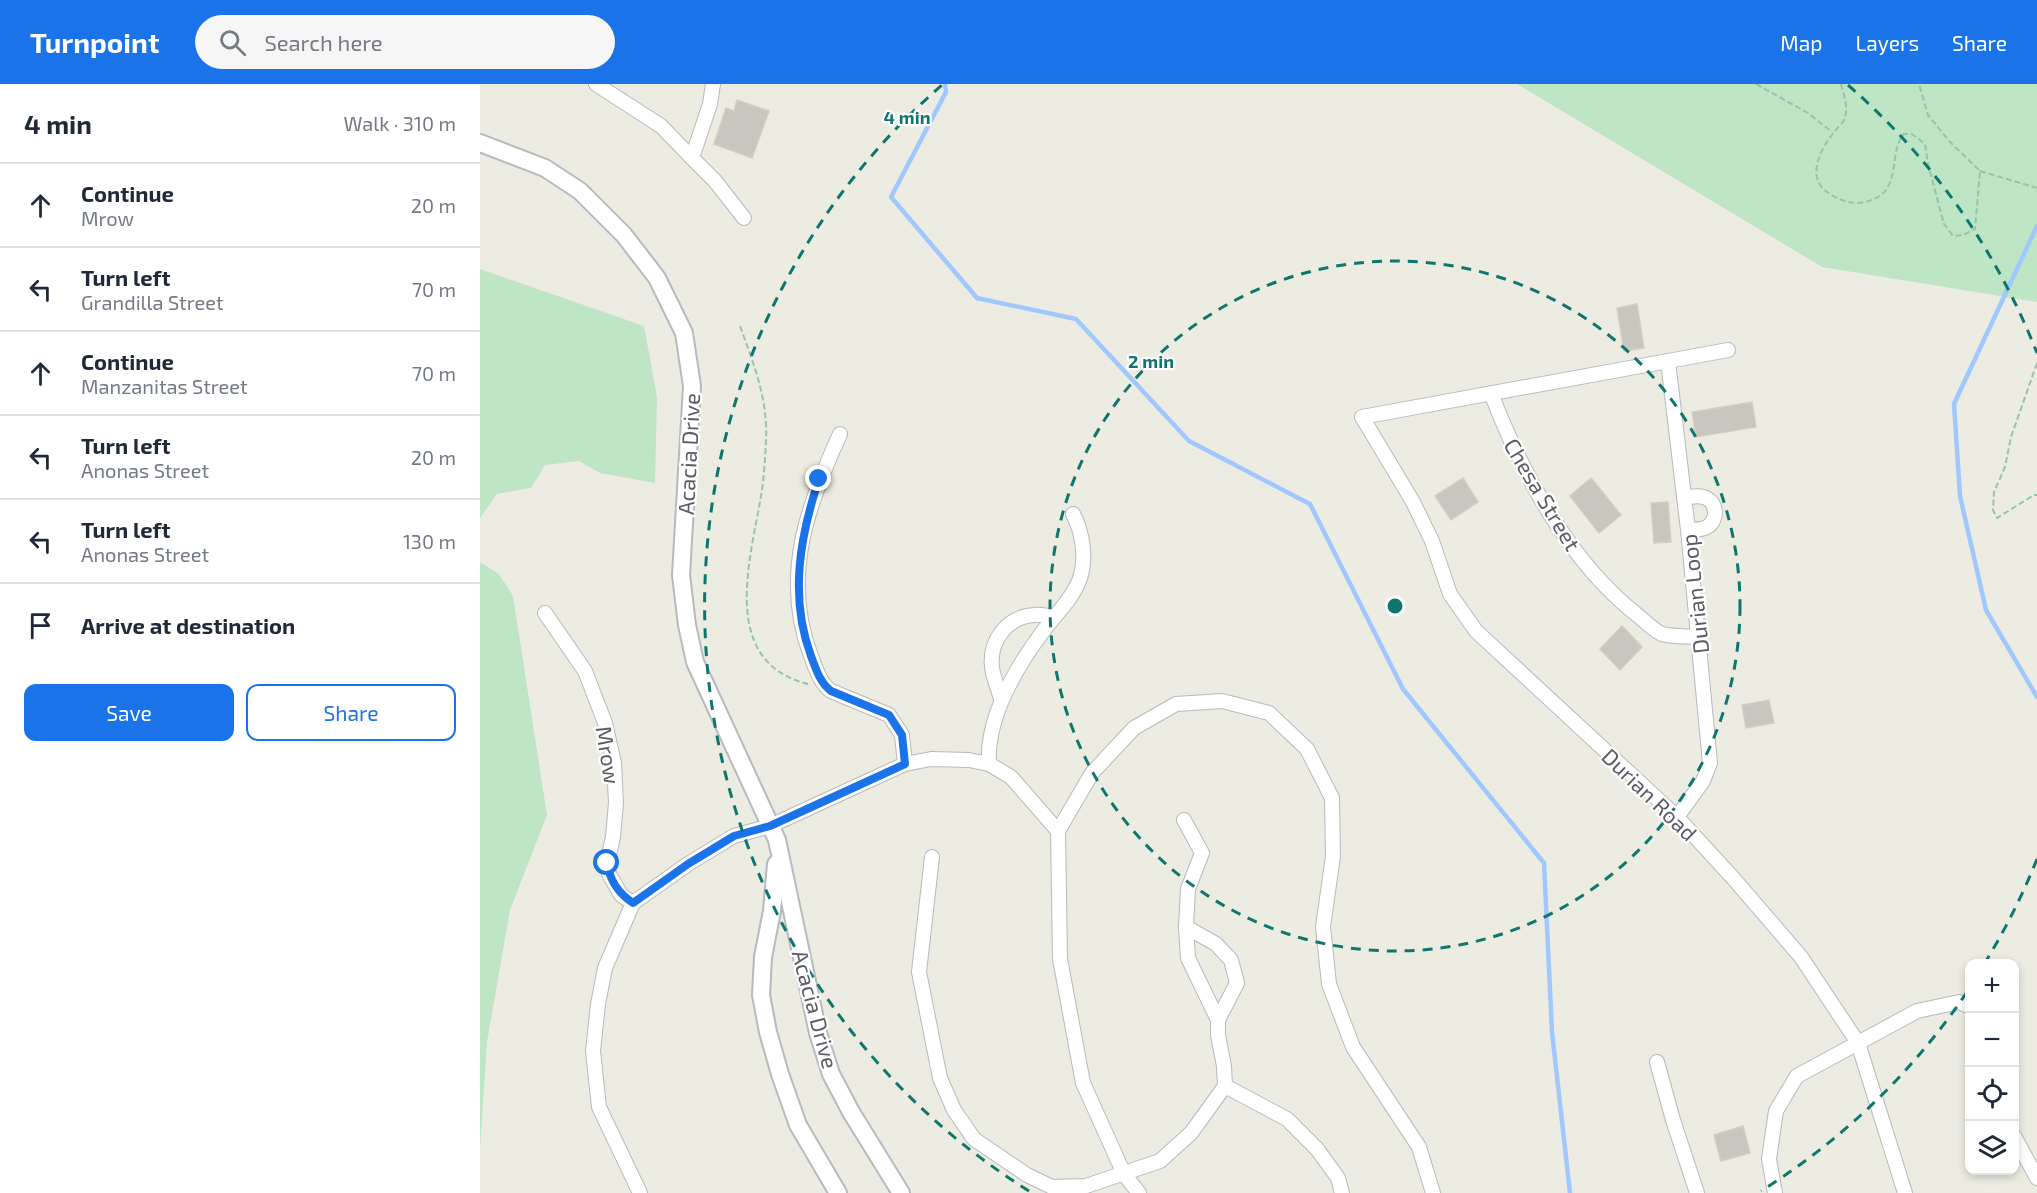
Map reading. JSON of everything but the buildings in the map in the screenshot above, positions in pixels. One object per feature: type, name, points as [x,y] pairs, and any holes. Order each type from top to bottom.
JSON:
[{"type":"street","points":[[596,84],[661,126],[715,181],[744,218]]},
{"type":"street","points":[[692,158],[710,104],[713,84]]},
{"type":"street","name":"Acacia Drive","points":[[480,143],[545,168],[580,191],[624,236],[657,278],[684,333],[692,386],[681,575],[687,625],[695,662],[778,845],[818,1033],[831,1074],[851,1113],[901,1193]]},
{"type":"street","points":[[1491,393],[1728,350]]},
{"type":"street","name":"Durian Loop","points":[[1668,361],[1688,530],[1710,763],[1703,781],[1677,817]]},
{"type":"street","name":"Durian Road","points":[[1491,393],[1362,417],[1413,502],[1432,541],[1450,594],[1476,631],[1677,817],[1734,878],[1801,957],[1858,1043],[1905,1193]]},
{"type":"street","name":"Chesa Street","points":[[1491,393],[1506,434],[1524,468],[1555,521],[1584,561],[1628,607],[1662,634],[1699,637]]},
{"type":"street","points":[[840,434],[819,479],[807,514],[800,547],[799,603],[803,636],[823,685],[831,691],[889,715],[902,735],[905,764]]},
{"type":"street","points":[[1684,498],[1701,496],[1707,498],[1715,508],[1710,525],[1688,530]]},
{"type":"street","points":[[988,764],[988,750],[1001,699],[1021,662],[1079,580],[1083,543],[1079,525],[1073,514]]},
{"type":"street","name":"Mrow","points":[[545,613],[585,671],[605,723],[614,763],[616,803],[614,837],[607,863],[616,889],[633,903]]},
{"type":"street","points":[[1001,699],[992,666],[998,635],[1012,622],[1025,616],[1054,617]]},
{"type":"street","points":[[1139,1193],[1124,1174],[1083,1083],[1060,958],[1058,831],[1092,773],[1134,728],[1176,704],[1222,701],[1269,713],[1307,749],[1332,798],[1333,856],[1323,927],[1329,984],[1353,1047],[1419,1148],[1433,1193]]},
{"type":"street","points":[[640,1193],[599,1107],[593,1051],[605,968],[633,903],[688,864],[734,836],[770,826],[905,764],[931,759],[969,760],[988,764],[1011,777],[1058,831]]},
{"type":"street","points":[[932,857],[919,972],[940,1077],[954,1110],[974,1139],[1027,1175],[1052,1187],[1086,1185],[1160,1161],[1191,1133],[1225,1086],[1218,1020],[1188,958],[1186,927],[1188,889],[1202,853],[1184,820]]},
{"type":"street","name":"Acacia Drive","points":[[778,845],[772,911],[763,957],[761,995],[768,1032],[798,1125],[838,1193]]},
{"type":"street","points":[[1186,927],[1216,944],[1231,960],[1237,983],[1218,1020]]},
{"type":"street","points":[[1775,1193],[1769,1159],[1776,1111],[1797,1076],[1917,1011],[1959,1002],[1965,1005]]},
{"type":"street","points":[[1657,1062],[1672,1120],[1698,1193]]},
{"type":"street","points":[[1225,1086],[1287,1119],[1324,1159],[1338,1178],[1342,1193]]},
{"type":"street","points":[[2019,1145],[2037,1178]]},
{"type":"path","points":[[1756,84],[1808,113],[1833,132]]},
{"type":"path","points":[[1841,84],[1846,102],[1844,120],[1833,132],[1818,159],[1816,176],[1824,190],[1836,199],[1854,203],[1874,200],[1886,189],[1893,172],[1899,140],[1904,134],[1912,134],[1925,144],[1944,224],[1953,236],[1963,235],[1975,229],[1980,171]]},
{"type":"path","points":[[1919,84],[1928,115],[1950,142],[1980,171],[2037,188]]},
{"type":"path","points":[[740,326],[754,364],[765,406],[766,441],[761,495],[750,544],[745,588],[750,622],[759,654],[770,666],[806,684],[823,685]]},
{"type":"path","points":[[2037,363],[2011,438],[2005,467],[1994,492],[1993,510],[1997,518],[2037,495]]},
{"type":"green space","points":[[1517,84],[2037,84],[2037,302],[1822,267]]},
{"type":"green space","points":[[480,269],[644,326],[657,397],[655,483],[600,473],[579,461],[545,465],[531,488],[497,494],[480,518]]},
{"type":"green space","points":[[480,562],[499,574],[513,596],[547,815],[510,910],[487,1042],[480,1147]]},
{"type":"waterway","points":[[945,84],[946,92],[891,197],[977,298],[1076,319],[1189,441],[1310,504],[1403,689],[1544,863],[1552,1032],[1570,1193]]},
{"type":"waterway","points":[[2037,226],[1954,404],[1960,496],[1986,610],[2037,697]]},
{"type":"route","points":[[607,863],[616,889],[633,903],[688,864],[734,836],[770,826],[905,764],[902,735],[889,715],[831,691],[823,685],[803,636],[799,603],[800,547],[807,514],[819,479]]}]
